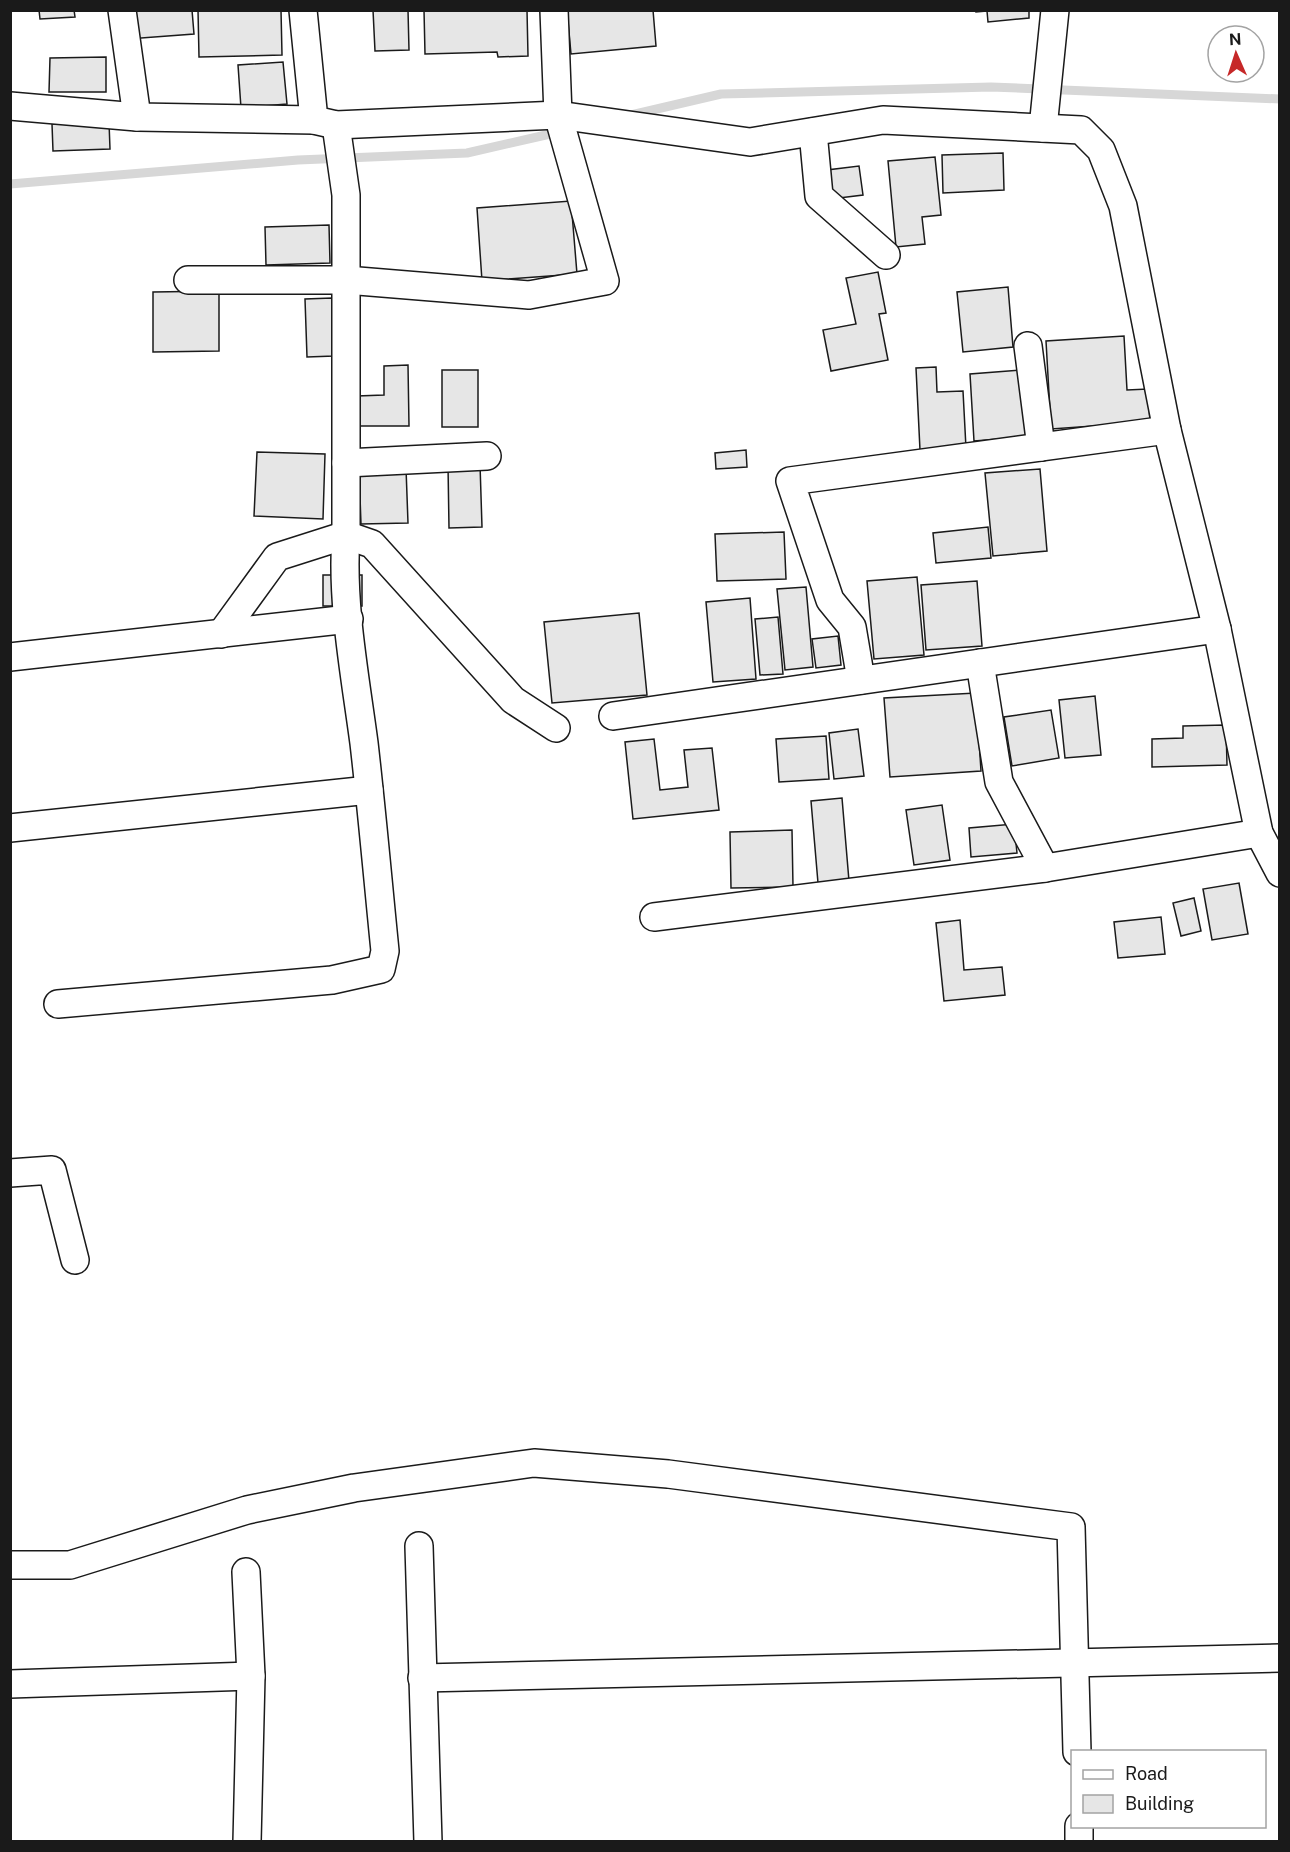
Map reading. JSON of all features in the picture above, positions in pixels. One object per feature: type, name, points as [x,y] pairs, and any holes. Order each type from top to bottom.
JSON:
[{"type":"street","points":[[122,10],[138,117]]},
{"type":"street","points":[[58,1004],[332,980],[381,969],[385,951],[344,559],[346,535],[346,195],[325,123],[303,10]]},
{"type":"street","points":[[188,280],[346,280],[529,295],[605,281],[567,145],[554,10]]},
{"type":"street","points":[[1045,117],[1055,10]]},
{"type":"street","points":[[10,106],[138,117],[325,123],[565,117],[750,142],[883,120],[1045,117],[1081,130],[1101,150],[1123,206],[1167,430],[1217,629],[1259,833],[1280,873]]},
{"type":"street","points":[[813,132],[819,196],[886,255]]},
{"type":"street","points":[[1029,346],[1041,447]]},
{"type":"street","points":[[861,680],[852,627],[830,600],[790,481],[1167,430]]},
{"type":"street","points":[[346,463],[487,456]]},
{"type":"street","points":[[221,634],[277,557],[346,535],[372,544],[513,700],[556,728]]},
{"type":"street","points":[[10,657],[349,619]]},
{"type":"street","points":[[614,716],[1217,629]]},
{"type":"street","points":[[980,663],[999,782],[1045,868]]},
{"type":"street","points":[[10,828],[369,790]]},
{"type":"street","points":[[654,917],[1045,868],[1259,833]]},
{"type":"street","points":[[10,1173],[52,1170],[75,1260]]},
{"type":"street","points":[[10,1565],[70,1565],[247,1510],[354,1488],[534,1463],[668,1474],[1071,1527],[1077,1750]]},
{"type":"street","points":[[419,1546],[428,1842]]},
{"type":"street","points":[[246,1572],[250,1676],[247,1842]]},
{"type":"street","points":[[422,1678],[1280,1658]]},
{"type":"street","points":[[10,1684],[250,1676]]},
{"type":"building","points":[[39,10],[74,10],[75,17],[40,19]]},
{"type":"building","points":[[126,10],[192,10],[194,34],[128,39]]},
{"type":"building","points":[[198,10],[281,10],[282,55],[199,57]]},
{"type":"building","points":[[373,10],[408,10],[409,50],[375,51]]},
{"type":"building","points":[[424,10],[527,10],[528,56],[498,57],[497,52],[425,54]]},
{"type":"building","points":[[567,10],[653,10],[656,46],[571,54]]},
{"type":"building","points":[[976,10],[1029,10],[1029,18],[988,22],[987,11],[976,12]]},
{"type":"building","points":[[106,57],[106,92],[49,92],[50,58]]},
{"type":"building","points":[[283,62],[287,104],[241,108],[238,65]]},
{"type":"building","points":[[109,122],[110,149],[53,151],[52,124]]},
{"type":"building","points":[[1003,153],[1004,190],[943,193],[942,155]]},
{"type":"building","points":[[935,157],[941,215],[922,217],[925,244],[896,247],[888,161]]},
{"type":"building","points":[[859,166],[863,195],[831,199],[827,170]]},
{"type":"building","points":[[571,201],[577,274],[482,281],[477,208]]},
{"type":"building","points":[[329,225],[330,263],[266,265],[265,227]]},
{"type":"building","points":[[878,272],[886,313],[879,314],[888,360],[831,371],[823,330],[856,324],[846,278]]},
{"type":"building","points":[[1008,287],[1013,347],[963,352],[957,292]]},
{"type":"building","points":[[219,291],[219,351],[153,352],[153,292]]},
{"type":"building","points":[[332,298],[334,356],[307,357],[305,299]]},
{"type":"building","points":[[1124,336],[1127,390],[1148,389],[1150,422],[1051,429],[1046,341]]},
{"type":"building","points":[[408,365],[409,426],[358,426],[357,396],[384,395],[384,366]]},
{"type":"building","points":[[936,367],[937,392],[963,391],[966,448],[920,450],[916,368]]},
{"type":"building","points":[[442,370],[478,370],[478,427],[442,427]]},
{"type":"building","points":[[1021,370],[1026,437],[974,441],[970,374]]},
{"type":"building","points":[[746,450],[747,467],[716,469],[715,453]]},
{"type":"building","points":[[257,452],[325,454],[323,519],[254,516]]},
{"type":"building","points":[[480,464],[482,527],[449,528],[448,465]]},
{"type":"building","points":[[406,468],[408,523],[361,524],[359,470]]},
{"type":"building","points":[[1040,469],[1047,551],[993,556],[985,473]]},
{"type":"building","points":[[988,527],[991,558],[936,563],[933,533]]},
{"type":"building","points":[[784,532],[786,579],[717,581],[715,534]]},
{"type":"building","points":[[323,575],[362,575],[362,606],[323,606]]},
{"type":"building","points":[[917,577],[924,655],[874,659],[867,581]]},
{"type":"building","points":[[977,581],[982,646],[926,650],[921,585]]},
{"type":"building","points":[[806,587],[813,667],[785,670],[777,589]]},
{"type":"building","points":[[750,598],[756,679],[713,682],[706,602]]},
{"type":"building","points":[[639,613],[647,695],[552,703],[544,622]]},
{"type":"building","points":[[778,617],[783,674],[760,675],[755,619]]},
{"type":"building","points":[[838,636],[841,665],[816,668],[812,639]]},
{"type":"building","points":[[976,693],[981,771],[890,777],[884,698]]},
{"type":"building","points":[[1095,696],[1101,755],[1065,758],[1059,700]]},
{"type":"building","points":[[1051,710],[1059,758],[1012,766],[1004,717]]},
{"type":"building","points":[[1226,725],[1227,765],[1152,767],[1152,739],[1183,738],[1183,726]]},
{"type":"building","points":[[858,729],[864,776],[834,779],[829,733]]},
{"type":"building","points":[[826,736],[829,779],[779,782],[776,739]]},
{"type":"building","points":[[654,739],[660,790],[688,787],[684,750],[712,748],[719,810],[633,819],[625,742]]},
{"type":"building","points":[[842,798],[849,881],[818,883],[811,801]]},
{"type":"building","points":[[942,805],[950,860],[914,865],[906,810]]},
{"type":"building","points":[[1014,824],[1017,853],[971,857],[969,828]]},
{"type":"building","points":[[792,830],[793,887],[731,888],[730,832]]},
{"type":"building","points":[[1239,883],[1248,934],[1212,940],[1203,889]]},
{"type":"building","points":[[1194,898],[1201,931],[1181,936],[1173,903]]},
{"type":"building","points":[[1161,917],[1165,954],[1118,958],[1114,922]]},
{"type":"building","points":[[960,920],[964,970],[1002,967],[1005,995],[944,1001],[936,923]]},
{"type":"waterway","points":[[631,115],[721,94],[991,87],[1280,99]]},
{"type":"waterway","points":[[10,184],[298,160],[467,153],[559,132]]}]
